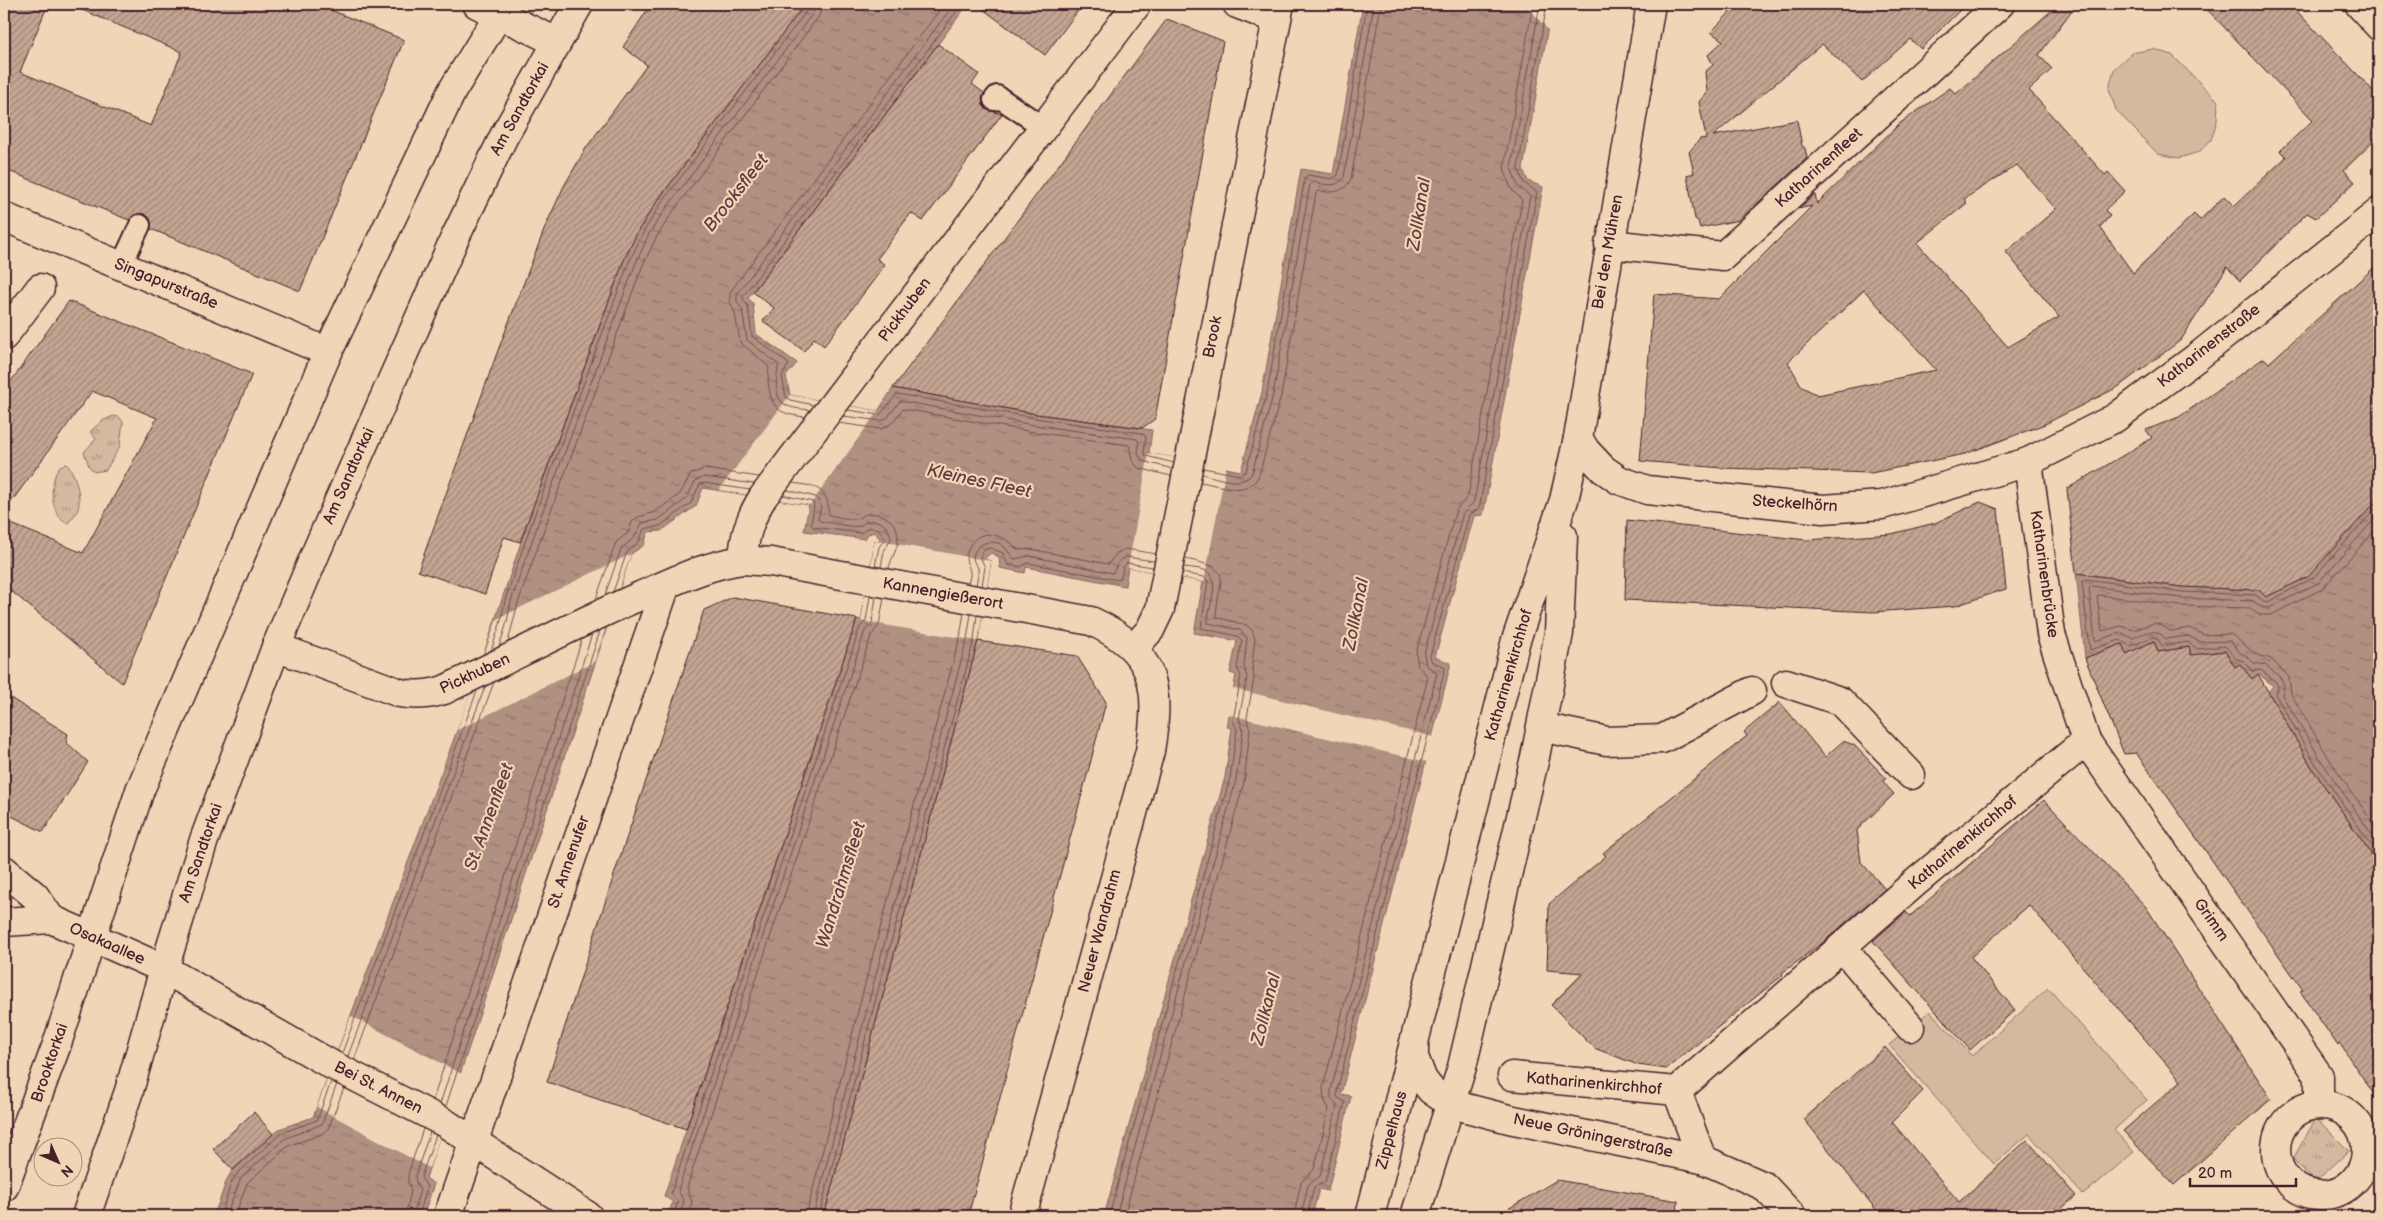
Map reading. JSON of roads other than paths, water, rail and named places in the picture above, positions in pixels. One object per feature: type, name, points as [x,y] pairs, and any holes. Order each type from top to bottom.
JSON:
[{"type":"street","name":"Am Sandtorkai","points":[[164,969],[204,840],[276,647],[316,550],[453,242],[504,136],[579,4]]},
{"type":"street","name":"Pickhuben","points":[[743,560],[747,528],[752,513],[763,497],[1137,4]]},
{"type":"street","name":"Brook","points":[[1134,648],[1142,641],[1156,620],[1167,575],[1278,12],[1237,4]]},
{"type":"street","name":"Bei den Mühren","points":[[1564,500],[1578,438],[1609,244],[1651,4]]},
{"type":"street","name":"Katharinenfleet","points":[[1609,244],[1723,256],[2000,4]]},
{"type":"street","points":[[2359,4],[2379,26]]},
{"type":"street","points":[[92,936],[140,790],[328,352],[452,91],[494,8],[557,42]]},
{"type":"street","name":"Katharinenstraße","points":[[2028,462],[2115,418],[2196,358],[2379,212]]},
{"type":"street","name":"Singapurstraße","points":[[4,217],[328,352]]},
{"type":"street","points":[[4,336],[40,288]]},
{"type":"street","name":"Steckelhörn","points":[[1578,438],[1586,451],[1603,468],[1619,480],[1647,490],[1823,509],[1882,505],[2028,462]]},
{"type":"street","name":"Katharinenbrücke","points":[[2028,462],[2051,634],[2086,740]]},
{"type":"street","name":"Katharinenkirchhof","points":[[1451,1104],[1462,1067],[1541,727],[1559,633],[1564,500]]},
{"type":"street","name":"Katharinenkirchhof","points":[[1414,1044],[1516,640],[1564,500]]},
{"type":"street","points":[[666,584],[722,563],[743,560]]},
{"type":"street","name":"Kannengießerort","points":[[743,560],[771,562],[1091,621],[1115,632],[1134,648]]},
{"type":"street","name":"Pickhuben","points":[[276,647],[410,695],[437,692],[666,584]]},
{"type":"street","name":"St. Annenufer","points":[[448,1216],[472,1140],[666,584]]},
{"type":"street","name":"Neuer Wandrahm","points":[[1022,1216],[1150,751],[1155,721],[1153,682],[1142,659],[1134,648]]},
{"type":"street","points":[[1786,683],[1840,701],[1911,775]]},
{"type":"street","points":[[1541,727],[1608,741],[1662,739],[1752,691]]},
{"type":"street","name":"Katharinenkirchhof","points":[[1512,1076],[1677,1091],[1842,947],[2086,740]]},
{"type":"street","name":"Grimm","points":[[2086,740],[2318,1076],[2320,1105]]},
{"type":"street","name":"Osakaallee","points":[[4,870],[35,896],[51,919]]},
{"type":"street","name":"Osakaallee","points":[[4,922],[51,919],[164,969]]},
{"type":"street","name":"Brooktorkai","points":[[4,1187],[57,1044],[92,936]]},
{"type":"street","points":[[1842,947],[1910,1028]]},
{"type":"street","points":[[86,1216],[129,1091],[164,969]]},
{"type":"street","name":"Bei St. Annen","points":[[164,969],[332,1065],[445,1123],[588,1216]]},
{"type":"street","name":"Neue Gröningerstraße","points":[[1414,1044],[1414,1056],[1424,1080],[1431,1090],[1451,1104],[1702,1159],[1764,1186],[1792,1216]]},
{"type":"street","name":"Zippelhaus","points":[[1370,1216],[1414,1044]]},
{"type":"street","name":"Katharinenkirchhof","points":[[1677,1091],[1702,1159]]},
{"type":"street","points":[[1415,1216],[1451,1104]]},
{"type":"lane","points":[[994,100],[998,96],[1042,127]]},
{"type":"lane","points":[[121,266],[140,225]]},
{"type":"water","points":[[805,4],[968,4],[748,298],[753,303],[756,334],[797,363],[786,376],[790,395],[878,411],[893,388],[1036,414],[1152,430],[1149,453],[1241,471],[1262,392],[1301,169],[1333,174],[1363,4],[1552,4],[1523,169],[1528,181],[1543,187],[1486,500],[1483,515],[1474,516],[1435,657],[1451,663],[1341,1094],[1351,1096],[1328,1191],[1319,1189],[1312,1216],[1104,1216],[1225,777],[1232,728],[1227,727],[1236,675],[1230,673],[1237,641],[1194,633],[1203,582],[1128,567],[1125,586],[1026,567],[1025,573],[1000,568],[999,557],[991,553],[984,559],[991,561],[978,641],[824,1216],[667,1216],[673,1202],[664,1196],[857,619],[861,620],[875,540],[879,541],[880,539],[875,532],[868,534],[865,539],[804,531],[809,505],[703,488],[696,506],[661,531],[648,532],[644,545],[631,554],[426,1178],[434,1184],[423,1216],[210,1216],[217,1206],[226,1181],[233,1170],[279,1129],[313,1117],[468,701],[529,518],[624,260],[639,229],[658,200]]},
{"type":"water","points":[[2379,498],[2379,865],[2314,771],[2268,692],[2273,686],[2259,674],[2252,679],[2240,665],[2235,667],[2225,651],[2191,655],[2189,647],[2158,652],[2154,641],[2126,654],[2122,644],[2085,658],[2076,573],[2182,587],[2259,590],[2266,597],[2310,574]]},
{"type":"water label","name":"Brooksfleet","points":[[736,193]]},
{"type":"water label","name":"Zollkanal","points":[[1419,214]]},
{"type":"water label","name":"Kleines Fleet","points":[[979,481]]},
{"type":"water label","name":"Zollkanal","points":[[1356,614]]},
{"type":"water label","name":"St. Annenfleet","points":[[489,817]]},
{"type":"water label","name":"Wandrahmsfleet","points":[[841,885]]},
{"type":"water label","name":"Zollkanal","points":[[1266,1009]]}]
